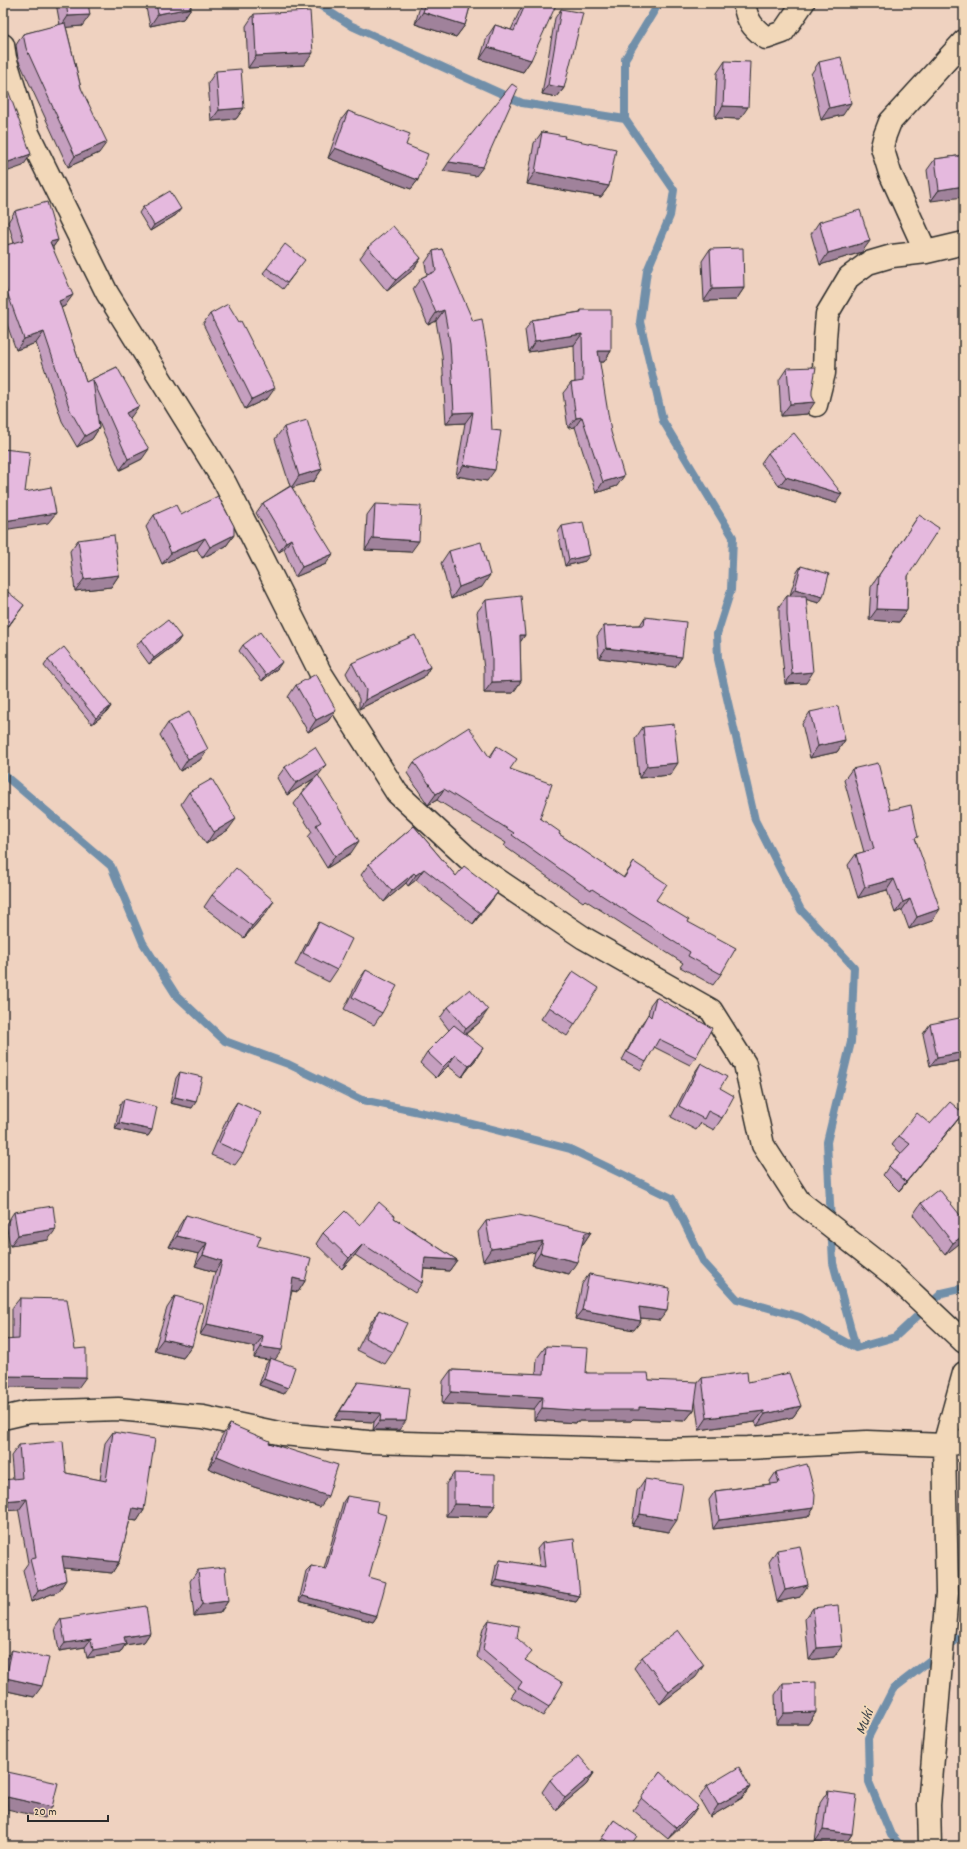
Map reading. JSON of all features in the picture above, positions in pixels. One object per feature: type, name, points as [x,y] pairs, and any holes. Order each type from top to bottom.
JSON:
[{"type":"street","points":[[744,3],[746,13],[753,28],[766,38],[782,32],[803,3]]},
{"type":"street","points":[[926,252],[890,173],[882,147],[883,141],[890,122],[964,41]]},
{"type":"street","points":[[3,45],[5,58],[28,133],[107,293],[225,483],[320,672],[397,793],[474,864],[584,938],[711,1010],[745,1064],[763,1145],[799,1201],[892,1274],[964,1342]]},
{"type":"street","points":[[816,405],[824,373],[827,314],[849,277],[868,263],[892,256],[926,252],[964,242]]},
{"type":"street","points":[[930,1846],[929,1805],[947,1593],[954,1443],[964,1373]]},
{"type":"street","points":[[3,1418],[28,1412],[118,1409],[203,1417],[284,1434],[368,1442],[664,1450],[748,1448],[867,1442],[954,1443]]},
{"type":"building","points":[[66,3],[88,3],[90,15],[68,16]]},
{"type":"building","points":[[156,3],[190,3],[191,8],[158,14]]},
{"type":"building","points":[[426,3],[471,3],[465,25],[423,12]]},
{"type":"building","points":[[526,3],[548,3],[556,5],[531,60],[488,47],[495,25],[514,31]]},
{"type":"building","points":[[561,9],[583,13],[564,88],[548,85]]},
{"type":"building","points":[[310,11],[313,53],[256,56],[254,14]]},
{"type":"building","points":[[65,23],[81,88],[107,142],[75,156],[26,48],[23,34]]},
{"type":"building","points":[[841,57],[851,103],[829,108],[819,62]]},
{"type":"building","points":[[725,61],[750,62],[748,107],[723,106]]},
{"type":"building","points":[[241,69],[244,108],[219,110],[216,71]]},
{"type":"building","points":[[3,76],[31,154],[3,164]]},
{"type":"building","points":[[512,84],[518,88],[483,167],[449,162]]},
{"type":"building","points":[[348,111],[410,134],[406,145],[428,154],[418,180],[335,148]]},
{"type":"building","points":[[542,132],[565,136],[564,138],[616,149],[609,186],[535,172]]},
{"type":"building","points":[[964,155],[964,186],[939,190],[935,159]]},
{"type":"building","points":[[170,191],[181,209],[154,225],[143,207]]},
{"type":"building","points":[[47,202],[58,240],[50,242],[73,295],[59,301],[86,382],[117,367],[139,406],[126,413],[149,449],[128,459],[93,380],[99,428],[85,436],[70,410],[44,332],[24,339],[3,281],[3,246],[24,240],[15,211]]},
{"type":"building","points":[[860,210],[870,241],[828,253],[819,222]]},
{"type":"building","points":[[393,226],[421,258],[396,280],[368,247]]},
{"type":"building","points":[[285,244],[305,260],[287,283],[267,268]]},
{"type":"building","points":[[743,248],[744,288],[712,289],[710,249]]},
{"type":"building","points":[[442,249],[473,321],[482,319],[488,356],[492,430],[501,431],[495,470],[464,465],[473,412],[454,413],[450,343],[444,310],[436,313],[421,278],[436,271],[433,251]]},
{"type":"building","points":[[228,304],[239,322],[241,321],[275,388],[252,399],[210,314]]},
{"type":"building","points":[[581,310],[611,310],[611,351],[598,351],[611,432],[624,476],[603,482],[582,417],[576,418],[571,383],[583,381],[582,334],[535,341],[532,320],[581,312]]},
{"type":"building","points":[[816,367],[812,391],[812,396],[815,402],[790,404],[787,368]]},
{"type":"building","points":[[307,420],[322,469],[299,476],[284,427]]},
{"type":"building","points":[[794,433],[842,494],[786,477],[768,453]]},
{"type":"building","points":[[3,449],[30,452],[25,492],[51,487],[56,513],[4,521]]},
{"type":"building","points":[[291,486],[333,554],[302,567],[291,539],[286,542],[263,503]]},
{"type":"building","points":[[218,496],[234,526],[234,535],[210,547],[205,538],[171,553],[154,515],[176,505],[181,515]]},
{"type":"building","points":[[375,504],[421,506],[419,541],[373,538]]},
{"type":"building","points":[[919,515],[939,528],[908,576],[907,610],[877,609],[879,575]]},
{"type":"building","points":[[583,522],[590,555],[569,560],[562,526]]},
{"type":"building","points":[[114,535],[119,575],[84,579],[78,540]]},
{"type":"building","points":[[481,542],[490,575],[459,587],[449,551]]},
{"type":"building","points":[[801,566],[829,574],[823,597],[795,589]]},
{"type":"building","points":[[3,588],[24,605],[6,629],[3,627]]},
{"type":"building","points":[[521,596],[525,635],[520,635],[521,681],[492,682],[492,658],[486,600]]},
{"type":"building","points":[[787,596],[806,596],[813,672],[792,674],[787,615]]},
{"type":"building","points":[[645,617],[686,622],[682,657],[606,648],[604,626],[644,625]]},
{"type":"building","points":[[168,620],[181,637],[154,658],[141,640]]},
{"type":"building","points":[[260,632],[282,662],[266,675],[243,645]]},
{"type":"building","points":[[415,635],[430,667],[365,700],[366,690],[352,663]]},
{"type":"building","points":[[64,647],[111,706],[96,718],[48,660]]},
{"type":"building","points":[[316,674],[336,710],[316,720],[296,685]]},
{"type":"building","points":[[838,706],[845,740],[818,746],[810,712]]},
{"type":"building","points":[[189,712],[208,749],[188,759],[168,723]]},
{"type":"building","points":[[674,724],[678,763],[647,766],[643,727]]},
{"type":"building","points":[[469,727],[490,758],[497,746],[517,759],[510,769],[552,784],[540,818],[560,832],[559,834],[624,878],[634,862],[667,884],[656,900],[689,920],[688,922],[736,948],[721,974],[688,956],[690,952],[592,889],[591,891],[512,835],[514,833],[444,789],[436,794],[414,762]]},
{"type":"building","points":[[315,747],[326,765],[296,783],[285,767]]},
{"type":"building","points":[[878,763],[890,810],[911,805],[918,837],[915,838],[940,909],[917,917],[910,899],[903,902],[894,879],[865,887],[856,854],[874,849],[852,769]]},
{"type":"building","points":[[318,775],[359,841],[335,856],[316,825],[321,822],[302,793]]},
{"type":"building","points":[[212,779],[236,819],[214,832],[189,792]]},
{"type":"building","points":[[414,826],[456,876],[464,866],[498,892],[480,913],[424,869],[416,875],[414,873],[392,891],[369,864]]},
{"type":"building","points":[[236,868],[274,901],[252,926],[212,895]]},
{"type":"building","points":[[319,922],[352,939],[337,970],[303,953]]},
{"type":"building","points":[[366,970],[397,986],[382,1013],[352,997]]},
{"type":"building","points":[[573,971],[599,988],[575,1024],[549,1007]]},
{"type":"building","points":[[470,989],[488,1010],[466,1029],[448,1007]]},
{"type":"building","points":[[656,997],[712,1028],[696,1057],[659,1039],[646,1062],[627,1052],[648,1014],[651,1017]]},
{"type":"building","points":[[964,1017],[964,1052],[937,1057],[930,1024]]},
{"type":"building","points":[[454,1025],[483,1048],[469,1066],[455,1055],[443,1067],[427,1052]]},
{"type":"building","points":[[701,1063],[727,1077],[720,1088],[734,1096],[722,1118],[708,1111],[704,1119],[679,1106]]},
{"type":"building","points":[[180,1072],[202,1077],[196,1102],[175,1097]]},
{"type":"building","points":[[124,1099],[157,1107],[152,1130],[119,1123]]},
{"type":"building","points":[[237,1102],[261,1113],[243,1154],[219,1143]]},
{"type":"building","points":[[950,1102],[963,1113],[906,1182],[889,1166],[910,1144],[899,1136],[917,1113],[930,1124]]},
{"type":"building","points":[[939,1189],[964,1220],[964,1235],[953,1243],[921,1203]]},
{"type":"building","points":[[379,1202],[395,1216],[394,1218],[457,1260],[425,1258],[422,1283],[363,1244],[349,1258],[323,1233],[345,1211],[360,1225]]},
{"type":"building","points":[[53,1206],[56,1229],[18,1235],[14,1212]]},
{"type":"building","points":[[186,1215],[261,1236],[257,1246],[311,1258],[305,1281],[293,1278],[282,1350],[261,1347],[263,1336],[207,1324],[222,1261],[203,1255],[207,1243],[177,1236]]},
{"type":"building","points":[[519,1215],[591,1232],[585,1233],[577,1262],[540,1253],[543,1241],[491,1249],[486,1221]]},
{"type":"building","points":[[589,1274],[670,1288],[667,1311],[639,1307],[641,1321],[582,1310]]},
{"type":"building","points":[[175,1296],[203,1304],[192,1346],[163,1339]]},
{"type":"building","points":[[20,1298],[67,1299],[75,1349],[86,1348],[86,1377],[3,1376],[3,1340],[19,1339]]},
{"type":"building","points":[[379,1310],[407,1323],[393,1352],[365,1338]]},
{"type":"building","points":[[546,1346],[588,1348],[586,1373],[648,1373],[649,1380],[698,1382],[694,1410],[639,1407],[639,1410],[584,1411],[542,1408],[543,1397],[451,1392],[451,1370],[544,1374]]},
{"type":"building","points":[[270,1358],[295,1367],[288,1388],[264,1379]]},
{"type":"building","points":[[747,1372],[748,1382],[789,1373],[801,1406],[765,1414],[764,1411],[707,1418],[702,1378]]},
{"type":"building","points":[[358,1382],[410,1388],[406,1421],[380,1421],[381,1413],[340,1411]]},
{"type":"building","points":[[230,1424],[270,1441],[269,1443],[338,1465],[328,1496],[262,1475],[217,1456]]},
{"type":"building","points":[[113,1432],[155,1439],[144,1510],[133,1508],[119,1562],[62,1556],[66,1580],[38,1591],[30,1559],[36,1558],[27,1499],[3,1501],[3,1480],[22,1478],[19,1445],[63,1441],[66,1473],[106,1481]]},
{"type":"building","points":[[807,1464],[815,1494],[814,1508],[719,1520],[715,1491],[779,1483],[776,1472]]},
{"type":"building","points":[[454,1473],[495,1474],[495,1505],[454,1504]]},
{"type":"building","points":[[645,1479],[683,1485],[677,1520],[640,1514]]},
{"type":"building","points":[[347,1496],[378,1501],[376,1512],[386,1515],[369,1577],[386,1582],[377,1616],[303,1596],[311,1566],[326,1569]]},
{"type":"building","points":[[574,1539],[580,1596],[496,1580],[500,1560],[545,1567],[542,1543]]},
{"type":"building","points":[[800,1546],[808,1585],[785,1590],[777,1550]]},
{"type":"building","points":[[225,1567],[228,1601],[202,1604],[198,1570]]},
{"type":"building","points":[[838,1605],[842,1646],[817,1648],[813,1608]]},
{"type":"building","points":[[146,1606],[150,1633],[124,1637],[126,1644],[93,1650],[91,1639],[65,1643],[61,1619]]},
{"type":"building","points":[[489,1620],[519,1626],[517,1638],[532,1652],[525,1660],[563,1683],[549,1707],[518,1688],[522,1682],[483,1649]]},
{"type":"building","points":[[678,1630],[704,1665],[669,1692],[642,1657]]},
{"type":"building","points":[[12,1650],[49,1658],[42,1686],[6,1678]]},
{"type":"building","points":[[816,1682],[816,1712],[784,1713],[783,1683]]},
{"type":"building","points":[[579,1756],[594,1773],[565,1798],[550,1780]]},
{"type":"building","points":[[739,1767],[750,1787],[718,1805],[707,1786]]},
{"type":"building","points":[[3,1771],[58,1783],[52,1807],[7,1797],[8,1813],[3,1813]]},
{"type":"building","points":[[660,1772],[698,1806],[676,1828],[641,1798]]},
{"type":"building","points":[[828,1791],[857,1795],[852,1834],[823,1830]]},
{"type":"building","points":[[614,1820],[637,1836],[630,1846],[615,1846],[602,1838]]},
{"type":"waterway","points":[[316,3],[352,26],[522,103],[625,119]]},
{"type":"waterway","points":[[659,3],[625,59],[625,119],[674,190],[670,216],[647,271],[640,322],[663,421],[733,537],[731,590],[717,634],[718,659],[755,820],[801,910],[854,967],[851,1042],[827,1142],[833,1263],[856,1348]]},
{"type":"waterway","points":[[3,774],[111,866],[143,943],[176,995],[225,1041],[288,1064],[362,1100],[457,1120],[570,1149],[672,1198],[704,1263],[737,1299],[800,1317],[856,1348],[895,1337],[942,1293],[964,1288]]},
{"type":"waterway","name":"Muki","points":[[901,1846],[891,1835],[869,1782],[868,1738],[893,1689],[964,1634]]}]
